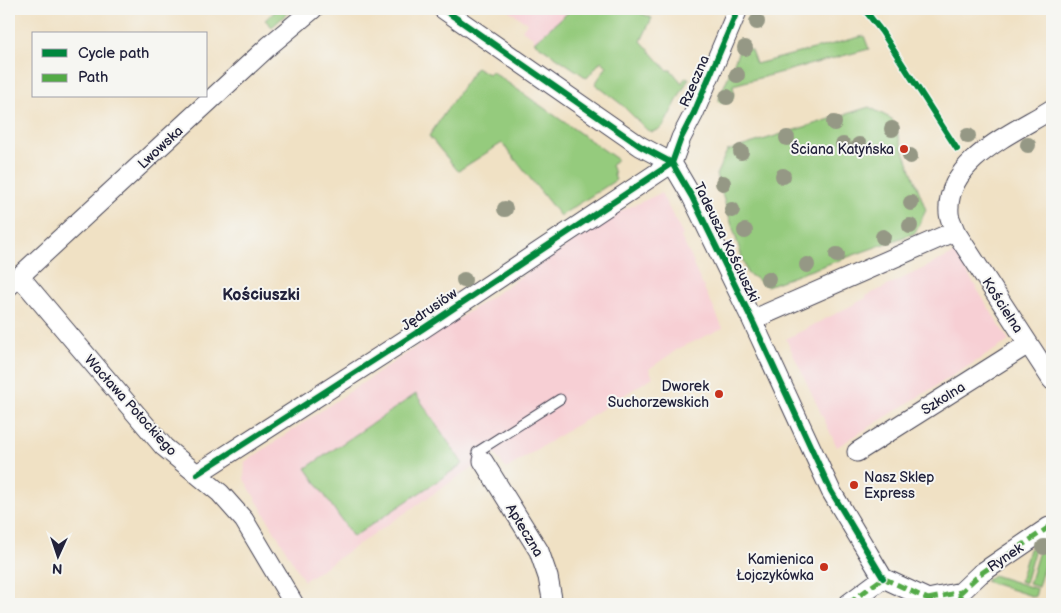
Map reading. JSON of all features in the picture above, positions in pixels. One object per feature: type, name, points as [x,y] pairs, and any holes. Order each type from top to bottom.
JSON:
[{"type":"street","name":"Lwowska","points":[[14,282],[270,45],[313,9]]},
{"type":"street","points":[[443,9],[640,146],[672,163]]},
{"type":"street","name":"Rzeczna","points":[[672,163],[681,138],[694,114],[738,9]]},
{"type":"street","name":"Kościelna","points":[[1052,109],[979,154],[966,166],[954,187],[950,200],[949,214],[955,230],[1052,380]]},
{"type":"street","name":"Tadeusza Kościuszki","points":[[672,163],[692,197],[752,320],[831,491],[883,578]]},
{"type":"street","name":"Jędrusiów","points":[[197,474],[424,328],[672,163]]},
{"type":"street","points":[[752,320],[955,230]]},
{"type":"street","name":"Wacława Potockiego","points":[[14,282],[164,447],[220,493],[244,520],[294,604]]},
{"type":"street","name":"Szkolna","points":[[857,452],[1028,344]]},
{"type":"street","name":"Apteczna","points":[[483,461],[539,551],[548,577],[553,604]]},
{"type":"street","name":"Rynek","points":[[931,602],[960,598],[980,574],[1049,527],[1052,528]]},
{"type":"street","points":[[848,604],[883,578],[931,602]]},
{"type":"lane","points":[[483,461],[477,452],[560,399]]},
{"type":"shaded area","points":[[507,9],[572,9],[534,42],[533,37],[522,30],[527,23]]},
{"type":"shaded area","points":[[661,193],[683,235],[681,237],[694,263],[693,265],[723,328],[678,349],[649,369],[653,377],[506,469],[494,453],[304,581],[244,479],[245,462],[614,214]]},
{"type":"shaded area","points":[[955,253],[1009,341],[837,447],[786,339],[866,298],[866,296]]},
{"type":"green space","points":[[278,9],[292,9],[272,27],[265,20]]},
{"type":"green space","points":[[572,9],[632,9],[652,18],[641,41],[667,70],[671,70],[682,83],[685,78],[689,78],[660,129],[652,132],[647,130],[621,104],[595,84],[607,66],[601,61],[587,78],[534,42]]},
{"type":"green space","points":[[864,36],[869,49],[733,85],[734,93],[732,100],[720,103],[718,101],[740,48],[744,47],[751,50],[756,64]]},
{"type":"green space","points":[[476,67],[488,74],[491,71],[617,159],[611,166],[615,172],[613,173],[616,180],[560,216],[502,143],[458,171],[429,136]]},
{"type":"green space","points":[[869,107],[892,119],[926,210],[915,233],[767,286],[747,273],[716,175],[727,151]]},
{"type":"green space","points":[[416,394],[463,464],[353,537],[306,468]]},
{"type":"green space","points":[[1051,541],[1038,587],[1029,584],[1041,544]]},
{"type":"green space","points":[[1036,545],[1025,583],[1020,581],[1029,549]]},
{"type":"green space","points":[[993,575],[1037,589],[1035,597],[985,581]]},
{"type":"marked path","points":[[928,599],[961,592],[980,574],[1049,527],[1052,528]]},
{"type":"marked path","points":[[883,578],[935,604]]},
{"type":"marked path","points":[[848,604],[883,578]]},
{"type":"marked path","points":[[958,604],[961,592]]},
{"type":"cycle path","points":[[443,9],[640,146],[672,163],[692,197],[752,320],[831,491],[883,578]]},
{"type":"cycle path","points":[[197,474],[424,328],[672,163],[681,138],[694,113],[738,9]]},
{"type":"cycle path","points":[[864,9],[882,32],[957,149]]},
{"type":"place","name":"Ściana Katyńska","points":[[904,149]]},
{"type":"place","name":"Dworek Suchorzewskich","points":[[719,394]]},
{"type":"place","name":"Nasz Sklep Express","points":[[854,485]]},
{"type":"place","name":"Kamienica Łojczykówka","points":[[824,567]]},
{"type":"district","name":"Kościuszki","points":[[261,294]]}]
